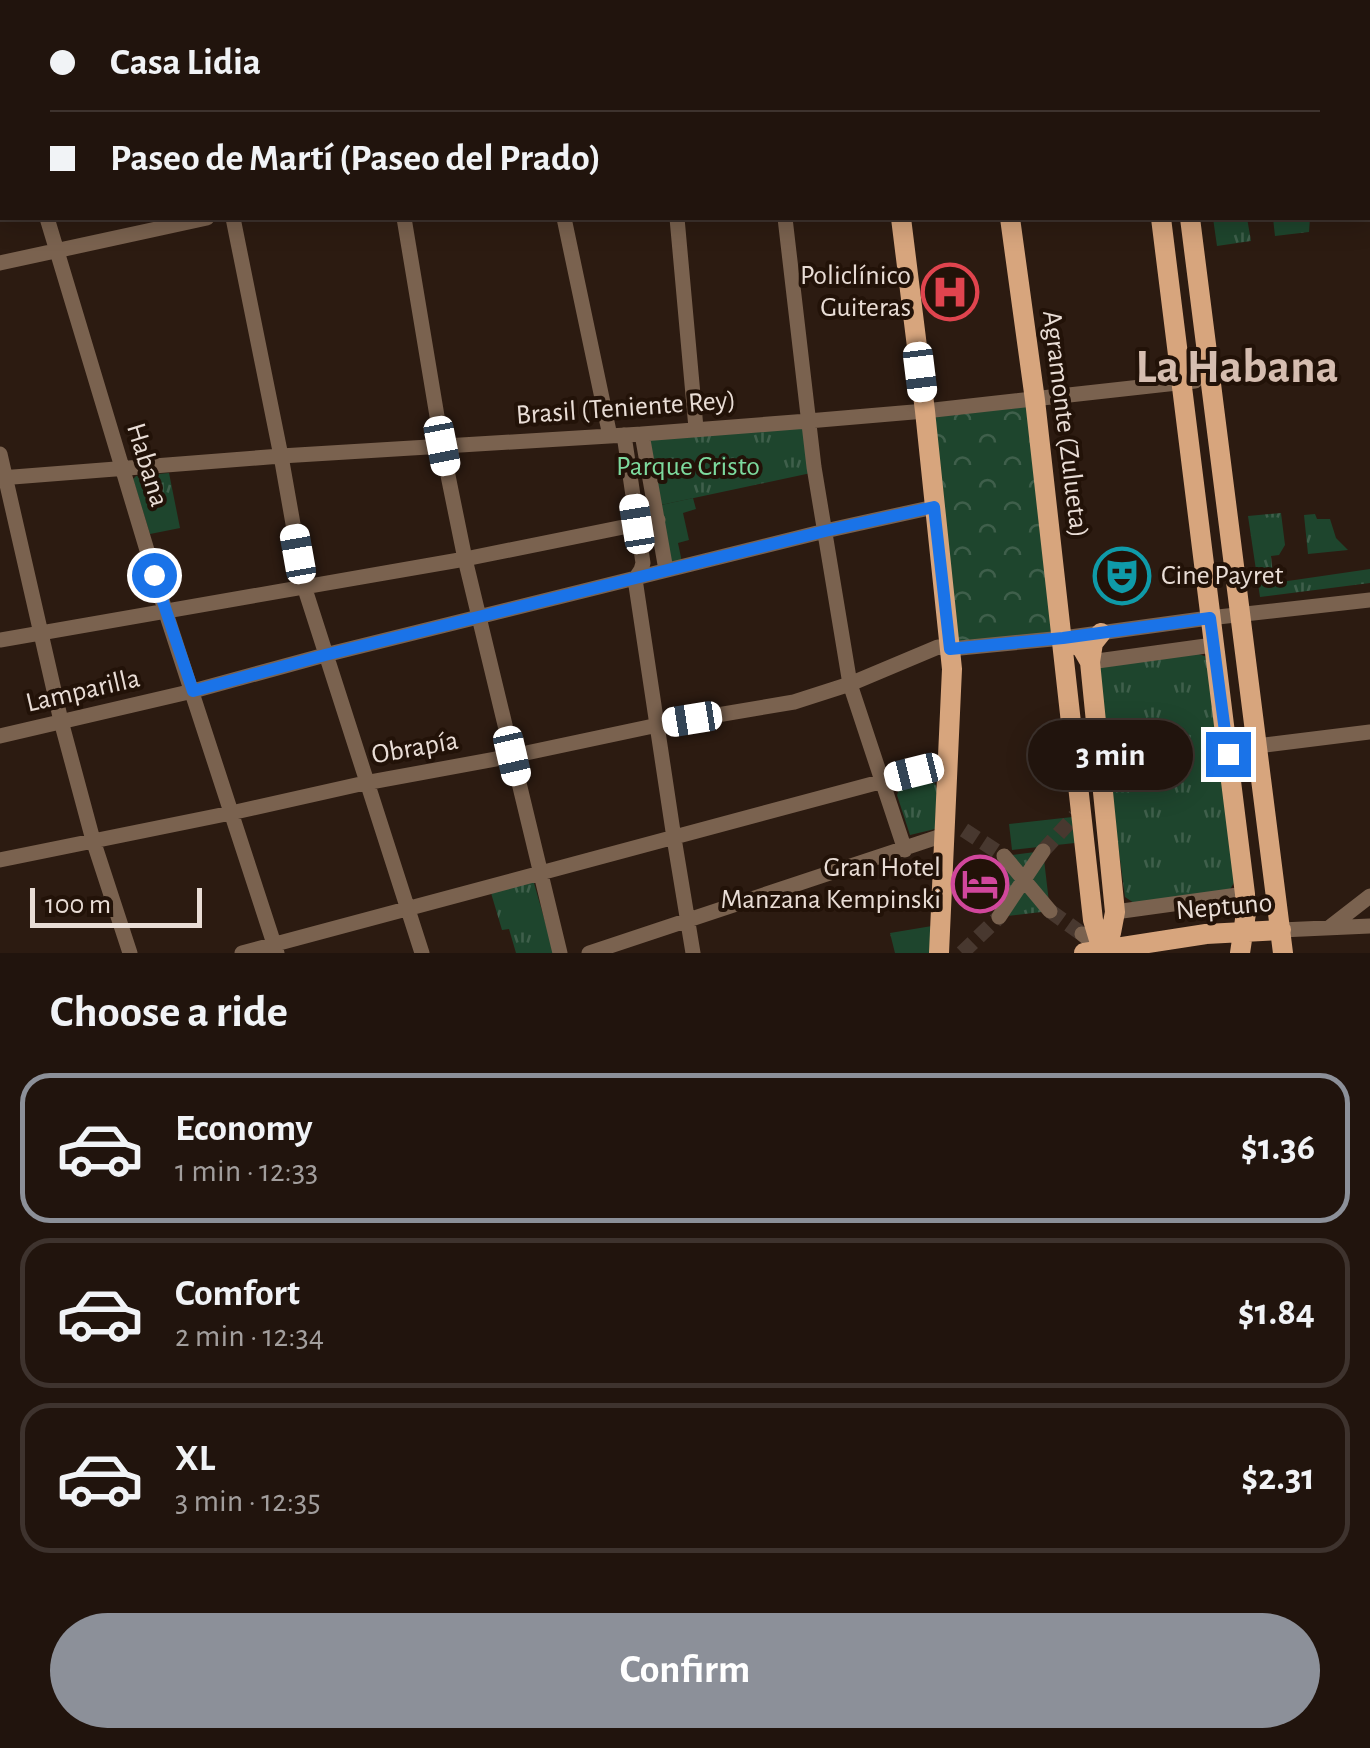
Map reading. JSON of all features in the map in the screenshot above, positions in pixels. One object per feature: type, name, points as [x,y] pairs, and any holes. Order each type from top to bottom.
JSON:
[{"type":"main road","points":[[901,220],[952,668],[938,953]]},
{"type":"main road","name":"Agramonte (Zulueta)","points":[[1010,220],[1063,638],[1093,920],[1092,948]]},
{"type":"main road","points":[[1161,220],[1176,343],[1192,387],[1241,614],[1283,953]]},
{"type":"main road","points":[[1190,220],[1205,340],[1192,387],[1203,619],[1213,645],[1246,894],[1240,953]]},
{"type":"main road","points":[[1176,343],[1190,354],[1202,348],[1205,340]]},
{"type":"main road","points":[[1092,948],[1112,933],[1115,912],[1090,662],[1093,643],[1101,633]]},
{"type":"main road","points":[[1063,638],[1082,648],[1090,662]]},
{"type":"main road","points":[[1228,754],[1258,748]]},
{"type":"main road","name":"Neptuno","points":[[1092,948],[1281,930]]},
{"type":"street","name":"Habana","points":[[49,220],[165,610],[276,949]]},
{"type":"street","points":[[0,264],[197,220]]},
{"type":"street","points":[[234,220],[304,586],[422,953]]},
{"type":"street","points":[[404,220],[464,558],[560,953]]},
{"type":"street","points":[[564,220],[637,524],[643,563],[635,578],[693,953]]},
{"type":"street","points":[[678,220],[696,428]]},
{"type":"street","points":[[785,220],[808,421],[850,684],[905,850]]},
{"type":"street","name":"Brasil (Teniente Rey)","points":[[2,478],[642,434],[1192,387]]},
{"type":"street","points":[[642,434],[669,570]]},
{"type":"street","points":[[0,454],[2,478],[61,721],[93,840],[130,953]]},
{"type":"street","name":"Lamparilla","points":[[0,736],[934,507]]},
{"type":"street","points":[[0,640],[658,520]]},
{"type":"street","name":"Obrapía","points":[[0,860],[366,782],[658,724],[794,702],[938,648],[1063,638],[1370,600]]},
{"type":"street","points":[[1090,662],[1213,645]]},
{"type":"street","points":[[1258,748],[1370,732]]},
{"type":"street","points":[[242,953],[276,949],[407,908],[947,764]]},
{"type":"street","points":[[588,953],[944,835]]},
{"type":"street","points":[[999,917],[1044,851]]},
{"type":"street","points":[[1004,856],[1050,912]]},
{"type":"street","name":"Neptuno","points":[[1115,912],[1246,894]]},
{"type":"street","points":[[1328,928],[1370,896]]},
{"type":"street","name":"Neptuno","points":[[1281,930],[1370,926]]},
{"type":"green space","points":[[1213,220],[1247,220],[1251,241],[1217,246]]},
{"type":"green space","points":[[1273,220],[1310,220],[1309,232],[1275,236]]},
{"type":"green space","points":[[1031,406],[1058,632],[954,642],[929,415]]},
{"type":"green space","name":"Parque Cristo","points":[[804,424],[811,473],[661,505],[650,439]]},
{"type":"green space","points":[[169,473],[180,528],[150,534],[133,479]]},
{"type":"green space","points":[[693,498],[696,509],[683,513],[689,540],[678,543],[682,562],[671,565],[661,505]]},
{"type":"green space","points":[[1281,513],[1285,545],[1279,555],[1271,556],[1273,576],[1280,576],[1281,582],[1370,569],[1370,583],[1260,597],[1248,516]]},
{"type":"green space","points":[[1315,514],[1317,519],[1330,519],[1336,538],[1348,550],[1308,554],[1304,515]]},
{"type":"green space","points":[[1196,653],[1207,657],[1235,881],[1229,891],[1134,903],[1125,897],[1095,671],[1104,663]]},
{"type":"green space","points":[[935,783],[935,829],[910,835],[897,795],[900,787]]},
{"type":"green space","points":[[1072,817],[1075,843],[1012,850],[1009,824]]},
{"type":"green space","points":[[1043,851],[1050,911],[999,917],[1004,856]]},
{"type":"green space","points":[[532,882],[554,953],[516,953],[509,929],[502,930],[491,893]]},
{"type":"green space","points":[[932,926],[930,953],[895,953],[890,933]]},
{"type":"tunnel","points":[[1043,851],[1075,816]]},
{"type":"tunnel","points":[[964,830],[1004,856]]},
{"type":"tunnel","points":[[1050,911],[1082,934]]},
{"type":"tunnel","points":[[962,953],[999,917]]},
{"type":"place","name":"Policlínico Guiteras","points":[[950,292]]},
{"type":"place","name":"Cine Payret","points":[[1122,576]]},
{"type":"place","name":"Gran Hotel Manzana Kempinski","points":[[980,884]]},
{"type":"district","name":"La Habana","points":[[1237,368]]},
{"type":"route","points":[[154,575],[193,691],[325,655],[934,507],[950,649],[1210,618],[1228,754]]}]
